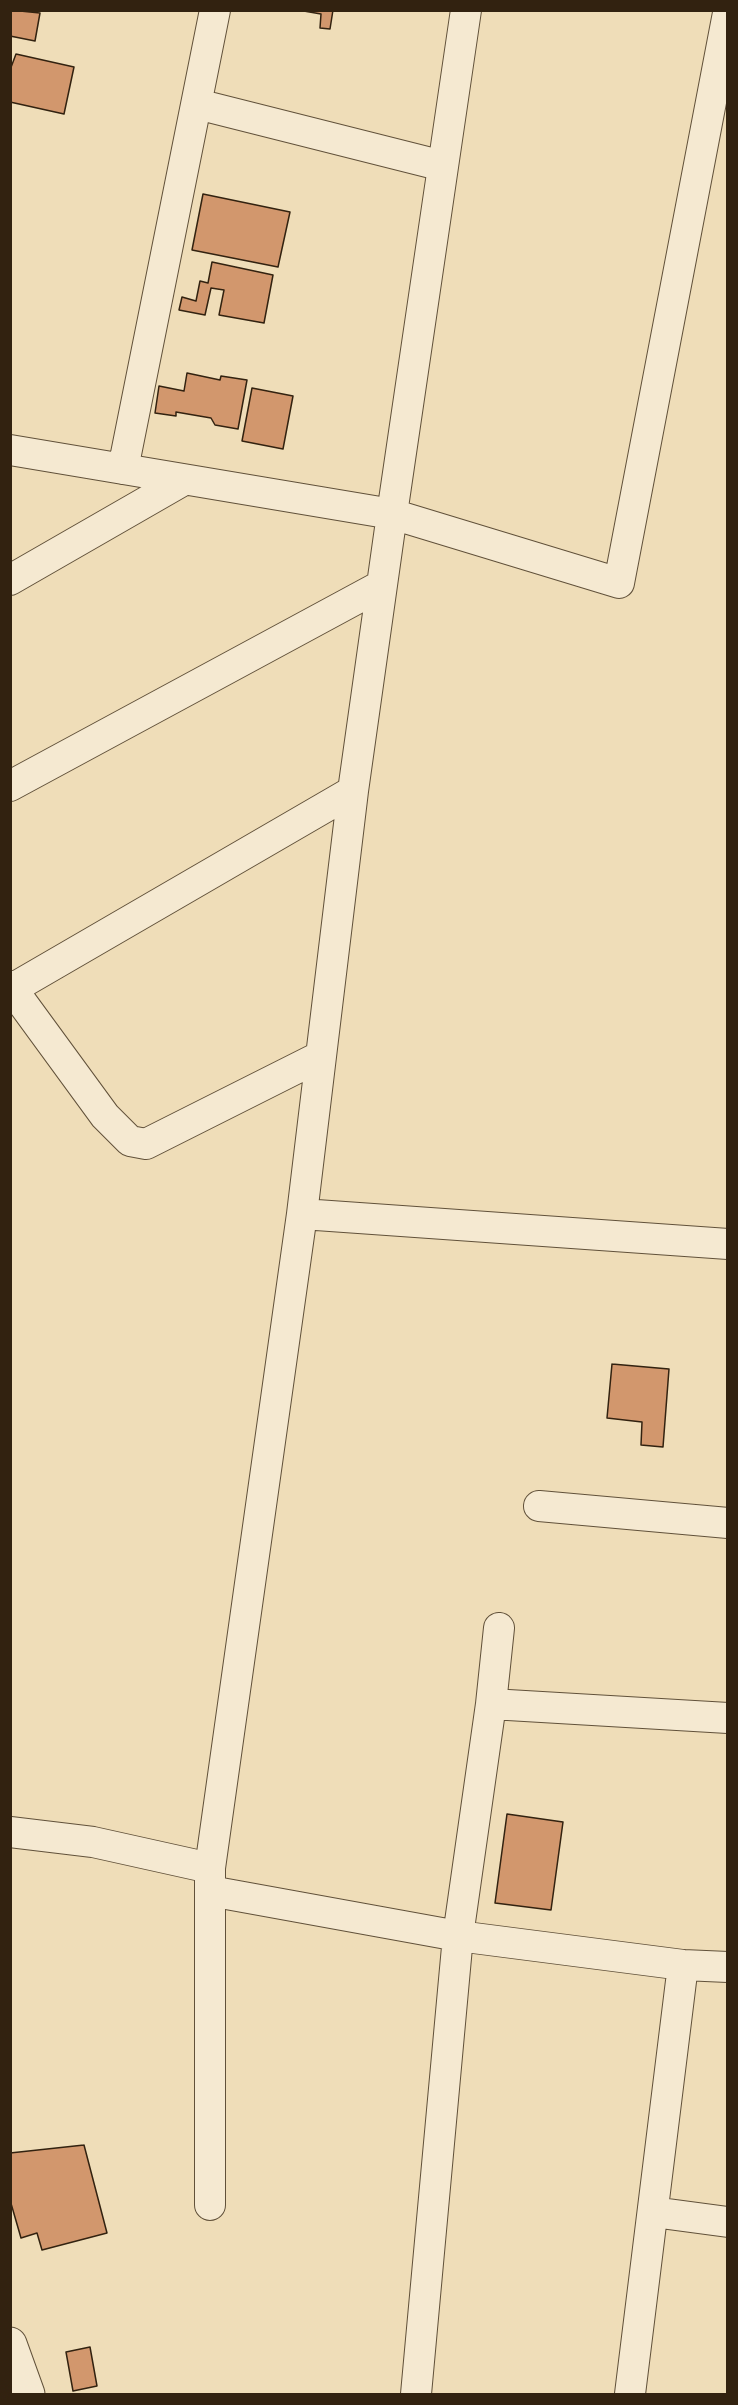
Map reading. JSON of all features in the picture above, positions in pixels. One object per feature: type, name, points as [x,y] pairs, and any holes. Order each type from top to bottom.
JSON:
[{"type":"street","points":[[123,469],[215,10]]},
{"type":"street","points":[[210,2205],[210,1879],[302,1214],[382,585],[466,10]]},
{"type":"street","points":[[10,450],[392,514],[619,583],[728,13]]},
{"type":"street","points":[[196,104],[443,166]]},
{"type":"street","points":[[10,580],[184,480]]},
{"type":"street","points":[[10,786],[382,585]]},
{"type":"street","points":[[321,1056],[146,1144],[130,1141],[105,1116],[11,989],[354,791]]},
{"type":"street","points":[[302,1214],[728,1244]]},
{"type":"street","points":[[539,1506],[728,1522]]},
{"type":"street","points":[[416,2394],[458,1936],[491,1704],[499,1628]]},
{"type":"street","points":[[491,1704],[728,1718]]},
{"type":"street","points":[[10,1832],[93,1842],[210,1879],[458,1936],[683,1965],[728,1967]]},
{"type":"street","points":[[630,2394],[683,1965]]},
{"type":"street","points":[[653,2212],[728,2222]]},
{"type":"street","points":[[10,2344],[28,2394]]},
{"type":"building","points":[[10,10],[40,13],[35,41],[10,36]]},
{"type":"building","points":[[298,10],[333,10],[330,29],[320,28],[321,14]]},
{"type":"building","points":[[16,54],[74,67],[64,114],[10,102],[10,70]]},
{"type":"building","points":[[203,194],[290,212],[278,267],[192,250]]},
{"type":"building","points":[[212,262],[273,275],[264,323],[219,315],[224,290],[211,288],[205,315],[179,310],[182,297],[196,301],[200,281],[208,283]]},
{"type":"building","points":[[187,373],[220,380],[221,376],[247,380],[238,429],[215,425],[211,418],[176,412],[176,416],[155,413],[159,386],[184,391]]},
{"type":"building","points":[[252,388],[293,396],[283,449],[242,441]]},
{"type":"building","points":[[612,1364],[669,1369],[663,1447],[641,1445],[642,1422],[607,1418]]},
{"type":"building","points":[[507,1814],[563,1822],[551,1910],[495,1903]]},
{"type":"building","points":[[84,2145],[107,2233],[42,2250],[37,2233],[21,2238],[10,2200],[10,2153]]},
{"type":"building","points":[[90,2347],[97,2386],[73,2391],[66,2352]]}]
